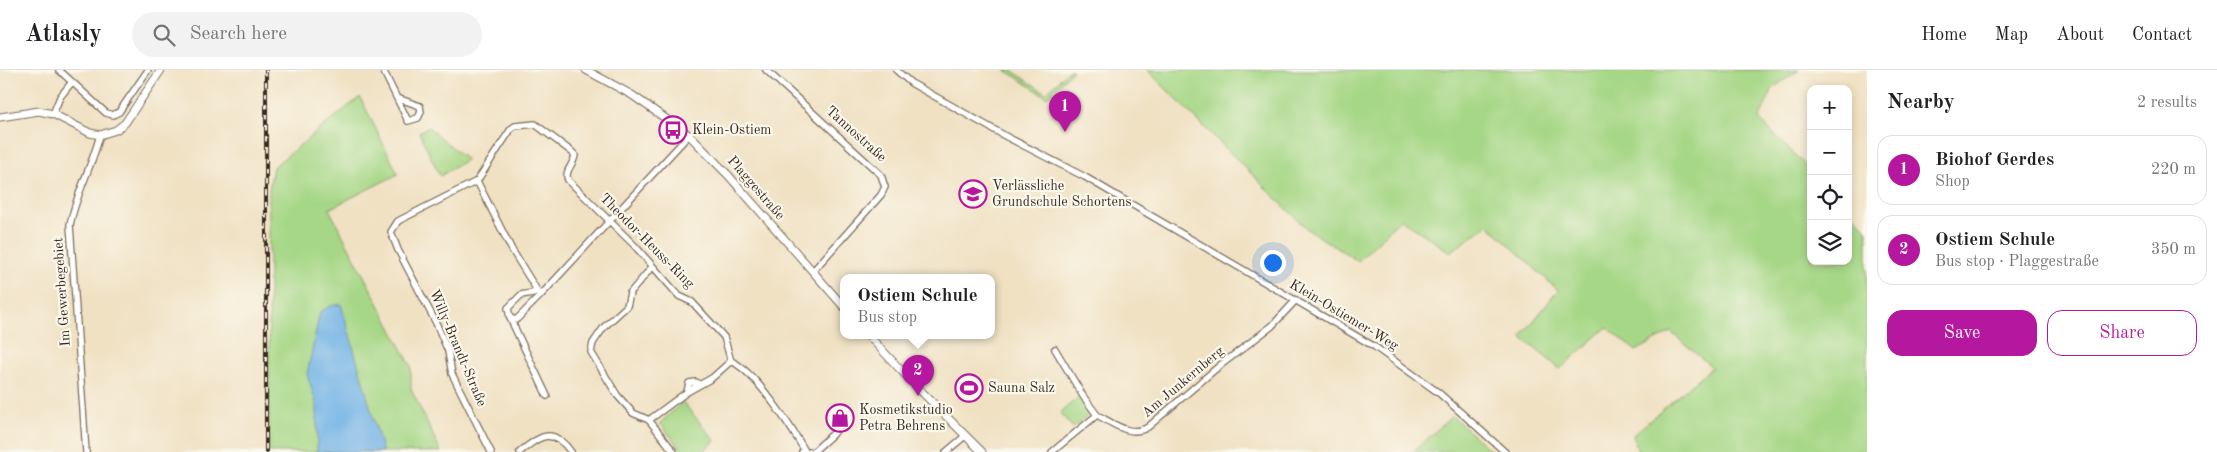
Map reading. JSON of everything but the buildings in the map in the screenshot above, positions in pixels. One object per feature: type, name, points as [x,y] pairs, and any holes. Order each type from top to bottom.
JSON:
[{"type":"street","points":[[59,70],[106,114],[113,115],[119,112],[148,70]]},
{"type":"street","points":[[0,117],[39,111],[53,114],[90,133],[100,136],[116,130],[125,123],[161,70]]},
{"type":"street","points":[[383,70],[408,121],[418,118],[421,112],[420,106],[397,98]]},
{"type":"street","name":"Plaggestraße","points":[[586,70],[632,95],[689,135],[727,173],[840,301]]},
{"type":"street","name":"Tannostraße","points":[[766,70],[882,175],[885,187],[881,195],[813,271]]},
{"type":"street","name":"Klein-Ostiemer-Weg","points":[[896,70],[911,83],[1007,137],[1086,178],[1296,300],[1397,362],[1439,393],[1506,452]]},
{"type":"street","points":[[53,114],[60,97],[72,82]]},
{"type":"street","name":"Theodor-Heuss-Ring","points":[[477,182],[511,129],[515,126],[535,124],[575,155],[566,175],[568,180],[635,246],[679,296],[692,302],[724,337],[731,361]]},
{"type":"street","points":[[510,318],[516,320],[689,135]]},
{"type":"street","name":"Im Gewerbegebiet","points":[[86,452],[70,225],[76,200],[93,162],[100,136]]},
{"type":"street","points":[[477,182],[512,250],[540,293]]},
{"type":"street","name":"Willy-Brandt-Straße","points":[[477,182],[398,221],[391,232],[436,323],[448,351],[452,374],[491,452]]},
{"type":"street","points":[[652,267],[630,292],[627,306],[604,327],[593,343],[591,352],[617,394],[634,413],[649,420],[674,452]]},
{"type":"street","points":[[540,293],[528,292],[515,299],[508,308],[510,318],[547,396]]},
{"type":"street","name":"Am Junkernberg","points":[[1098,415],[1132,432],[1141,432],[1272,326],[1296,300]]},
{"type":"street","points":[[872,339],[982,452]]},
{"type":"street","points":[[1052,452],[1098,415],[1083,396],[1055,349]]},
{"type":"street","points":[[649,420],[687,392],[712,378],[731,361],[741,365],[773,402],[806,452],[814,451],[835,432]]},
{"type":"street","points":[[520,452],[535,439],[544,435],[564,442],[571,452]]},
{"type":"street","points":[[946,452],[966,436]]},
{"type":"green space","points":[[1005,70],[1011,70],[1046,93],[1069,70],[1073,70],[1047,97]]},
{"type":"green space","points":[[1147,70],[1799,70],[1773,88],[1759,119],[1807,167],[1807,265],[1852,265],[1852,214],[1867,229],[1867,452],[1638,452],[1633,435],[1712,367],[1671,332],[1636,351],[1607,327],[1560,369],[1521,337],[1558,290],[1488,225],[1450,252],[1401,219],[1358,261],[1307,229]]},
{"type":"green space","points":[[360,97],[398,174],[329,209],[411,366],[411,389],[441,452],[269,452],[269,190],[273,167]]},
{"type":"green space","points":[[428,127],[466,159],[440,176],[419,132]]},
{"type":"green space","points":[[1078,397],[1088,408],[1088,415],[1073,428],[1060,413]]},
{"type":"green space","points":[[683,402],[715,441],[702,452],[683,452],[660,423]]},
{"type":"green space","points":[[1452,416],[1492,452],[1413,452]]},
{"type":"water","points":[[341,304],[382,452],[317,452],[317,406],[307,374],[320,312],[330,306]]},
{"type":"railway","points":[[266,70],[266,452]]},
{"type":"place","name":"Klein-Ostiem","points":[[673,130]]},
{"type":"place","name":"Biohof Gerdes","points":[[1065,132]]},
{"type":"place","name":"Verlässliche Grundschule Schortens","points":[[973,194]]},
{"type":"place","name":"Sauna Salz","points":[[969,388]]},
{"type":"place","name":"Ostiem Schule","points":[[918,396]]},
{"type":"place","name":"Kosmetikstudio Petra Behrens","points":[[840,418]]}]
